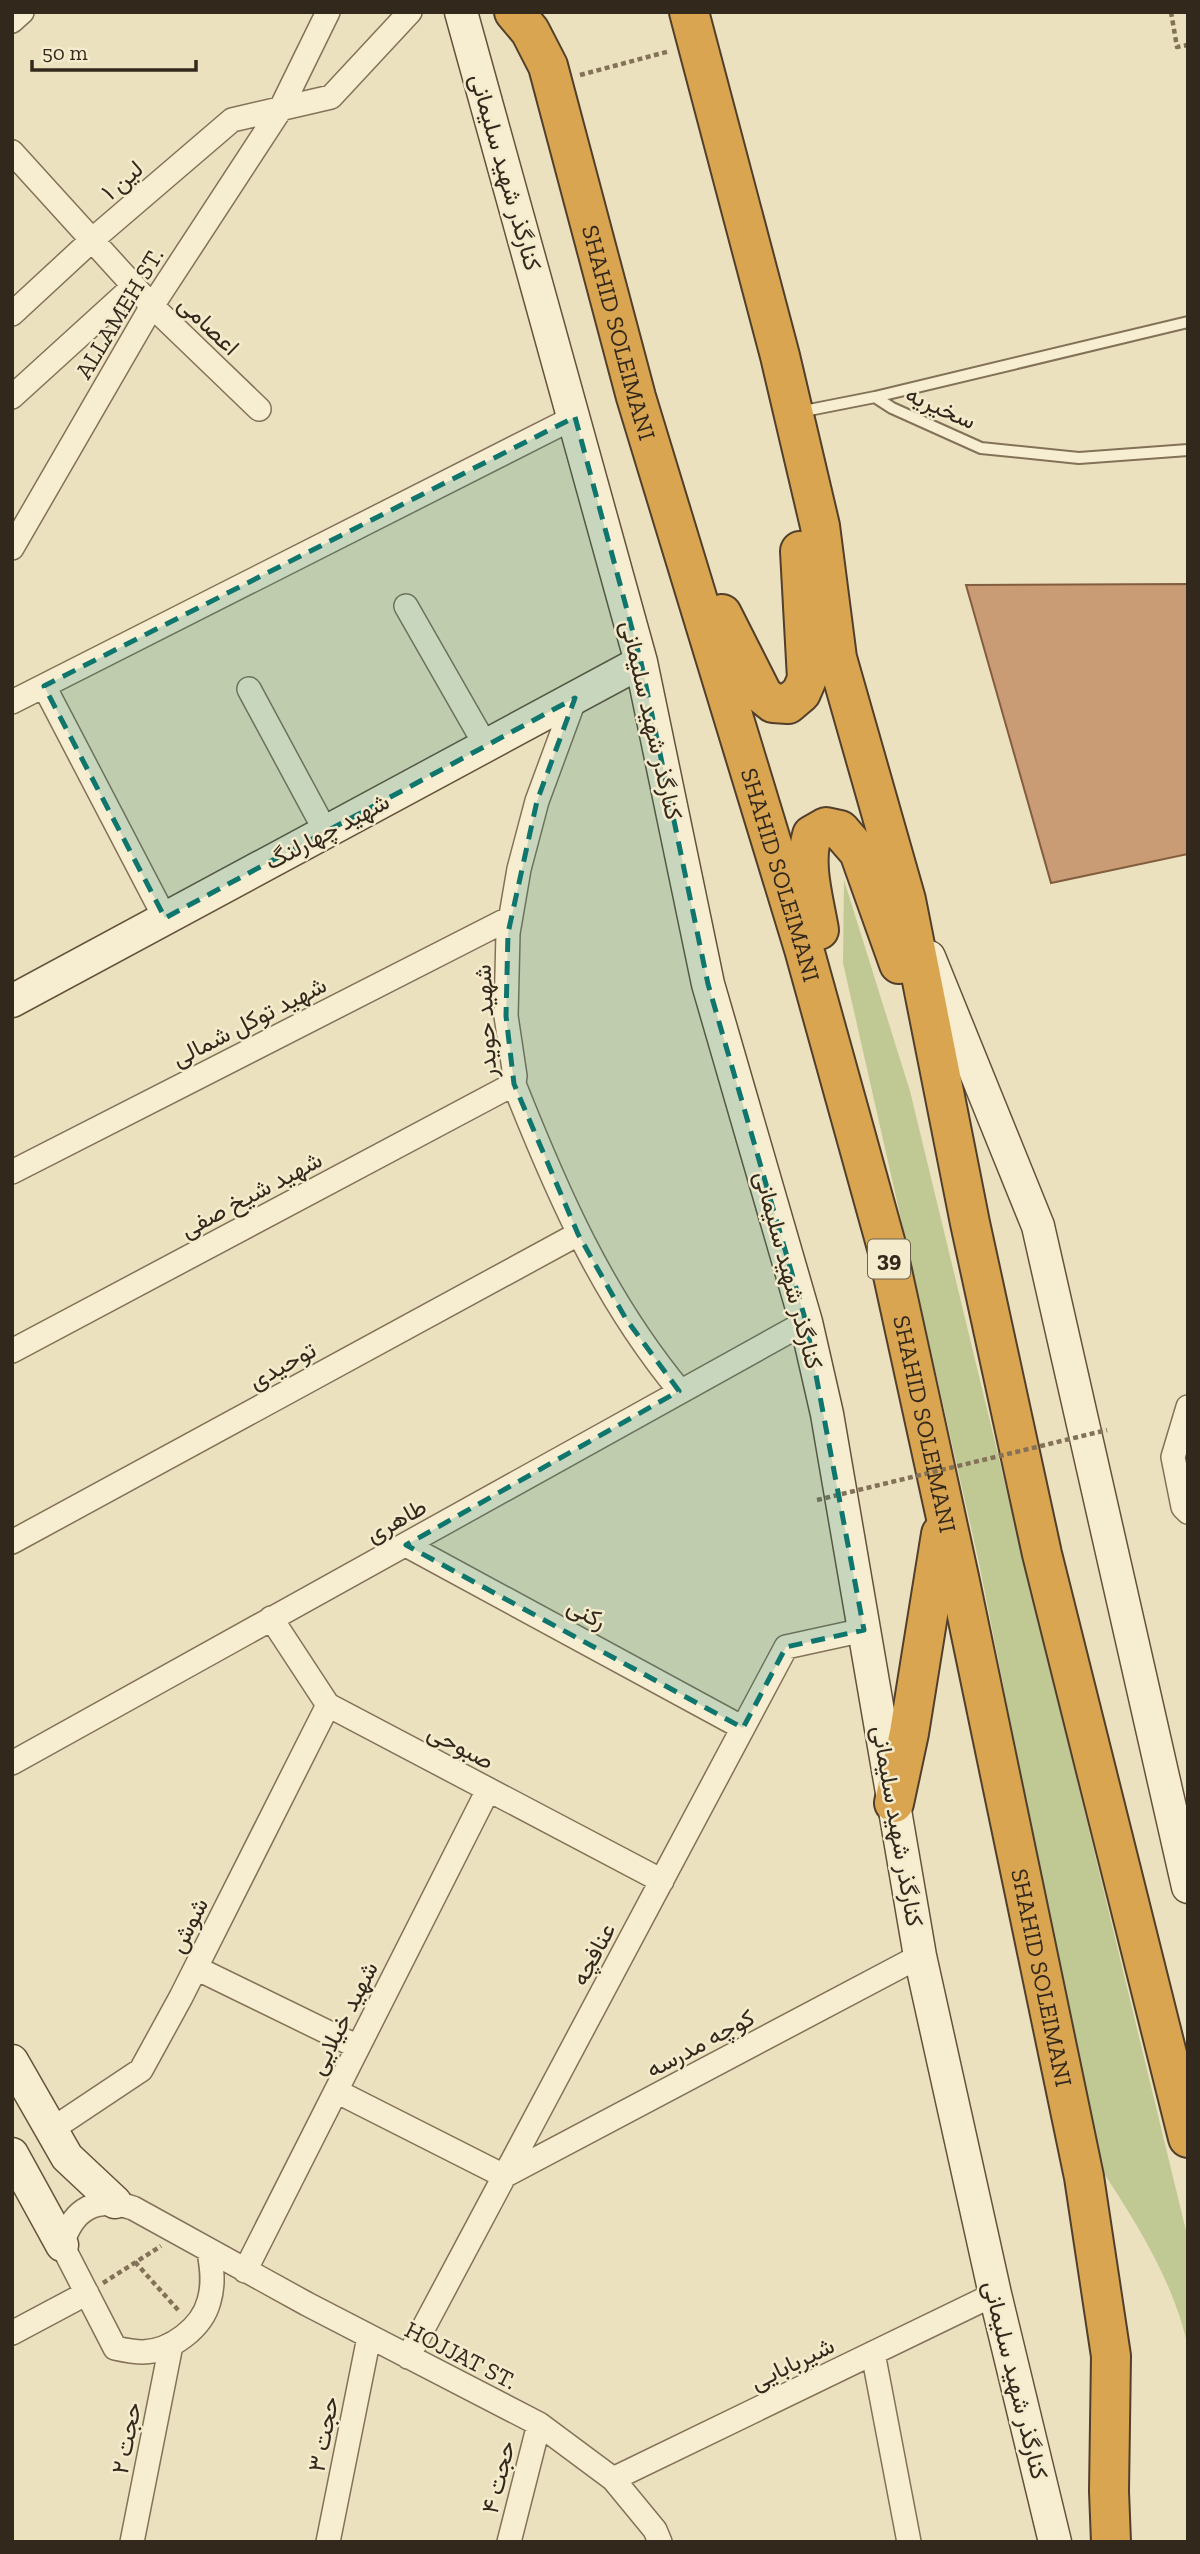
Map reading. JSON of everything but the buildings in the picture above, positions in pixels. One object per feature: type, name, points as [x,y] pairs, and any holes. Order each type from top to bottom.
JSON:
[{"type":"highway","name":"SHAHID SOLEIMANI","points":[[523,18],[548,66],[553,82],[636,397],[800,936],[887,1248],[1084,2176],[1111,2356],[1111,2542]]},
{"type":"highway","points":[[694,28],[820,526],[837,658],[906,900],[970,1223],[1042,1554],[1188,2138]]},
{"type":"highway","points":[[658,468],[727,627],[763,695],[773,703],[788,704],[801,693],[807,679],[800,551],[812,495]]},
{"type":"highway","points":[[836,1065],[808,846],[812,835],[826,827],[840,830],[859,852],[942,1081]]},
{"type":"highway","points":[[894,1803],[909,1734],[944,1511]]},
{"type":"street","points":[[12,21],[22,12]]},
{"type":"street","name":"ALLAMEH ST.","points":[[12,548],[152,306],[280,110],[328,12]]},
{"type":"street","points":[[280,110],[331,97],[410,12]]},
{"type":"street","name":"کنارگذر شهید سلیمانی","points":[[461,12],[641,662],[708,984],[806,1322],[827,1414],[920,1955],[995,2294],[1055,2542]]},
{"type":"street","name":"لین ۱","points":[[12,314],[92,240],[232,120],[280,110]]},
{"type":"street","name":"اعصامی","points":[[12,152],[152,306],[259,409]]},
{"type":"street","points":[[12,397],[134,286]]},
{"type":"street","points":[[12,702],[575,416]]},
{"type":"street","points":[[406,606],[486,746]]},
{"type":"street","name":"شهید چهارلنگ","points":[[12,1000],[641,662]]},
{"type":"street","points":[[44,686],[165,918]]},
{"type":"street","points":[[249,688],[326,832]]},
{"type":"street","name":"شهید حویدر","points":[[575,698],[537,801],[519,869],[510,918],[506,1016],[514,1084],[578,1234],[626,1319],[653,1359],[680,1391]]},
{"type":"street","points":[[906,900],[1038,1226],[1188,1887]]},
{"type":"street","name":"شهید توکل شمالی","points":[[12,1172],[510,918]]},
{"type":"street","name":"شهید شیخ صفی","points":[[12,1351],[514,1084]]},
{"type":"street","name":"توحیدی","points":[[12,1542],[578,1234]]},
{"type":"street","name":"طاهری","points":[[12,1763],[806,1322]]},
{"type":"street","points":[[1188,1406],[1173,1457],[1183,1507],[1188,1512]]},
{"type":"street","name":"رکنی","points":[[406,1545],[743,1728]]},
{"type":"street","name":"صبوحی","points":[[271,1618],[328,1705],[662,1881]]},
{"type":"street","name":"عنافچه","points":[[408,2357],[786,1647],[864,1630]]},
{"type":"street","name":"شوش","points":[[51,2130],[141,2070],[196,1968],[328,1705]]},
{"type":"street","name":"شهید خیلایی","points":[[245,2271],[488,1790]]},
{"type":"street","name":"کوچه مدرسه","points":[[504,2176],[920,1955]]},
{"type":"street","points":[[196,1968],[358,2047]]},
{"type":"street","points":[[12,2061],[66,2157],[115,2202]]},
{"type":"street","points":[[336,2091],[504,2176]]},
{"type":"street","points":[[12,2154],[115,2348],[144,2352],[171,2345],[194,2328],[209,2303],[213,2275],[209,2252]]},
{"type":"street","points":[[62,2245],[67,2227],[79,2212],[96,2204],[115,2202]]},
{"type":"street","name":"HOJJAT ST.","points":[[115,2202],[132,2208],[209,2252],[538,2424],[613,2479],[655,2530],[660,2542]]},
{"type":"street","points":[[12,2333],[87,2293]]},
{"type":"street","name":"شیربابایی","points":[[613,2479],[995,2294]]},
{"type":"street","name":"حجت ۳","points":[[328,2542],[369,2337]]},
{"type":"street","name":"حجت ۲","points":[[132,2542],[171,2345]]},
{"type":"street","points":[[873,2353],[909,2542]]},
{"type":"street","name":"حجت ۴","points":[[509,2542],[538,2424]]},
{"type":"lane","name":"سخیریه","points":[[875,397],[1188,322]]},
{"type":"lane","points":[[793,413],[875,397]]},
{"type":"lane","name":"سخیریه","points":[[875,397],[892,408],[981,448],[1079,458],[1188,450]]},
{"type":"path","points":[[1171,12],[1177,47],[1188,45]]},
{"type":"path","points":[[553,82],[694,28]]},
{"type":"path","points":[[817,1500],[1107,1430]]},
{"type":"path","points":[[87,2293],[179,2235]]},
{"type":"path","points":[[135,2262],[194,2328]]},
{"type":"highlighted area","points":[[575,417],[641,662],[708,984],[806,1322],[864,1630],[786,1647],[743,1728],[406,1545],[679,1391],[626,1319],[578,1234],[514,1084],[506,1016],[508,933],[537,801],[575,698],[165,918],[44,686]]},
{"type":"green space","points":[[844,880],[910,1091],[1188,2239],[1188,2347],[1163,2274],[1139,2229],[1098,2164],[979,1563],[843,963]]}]
